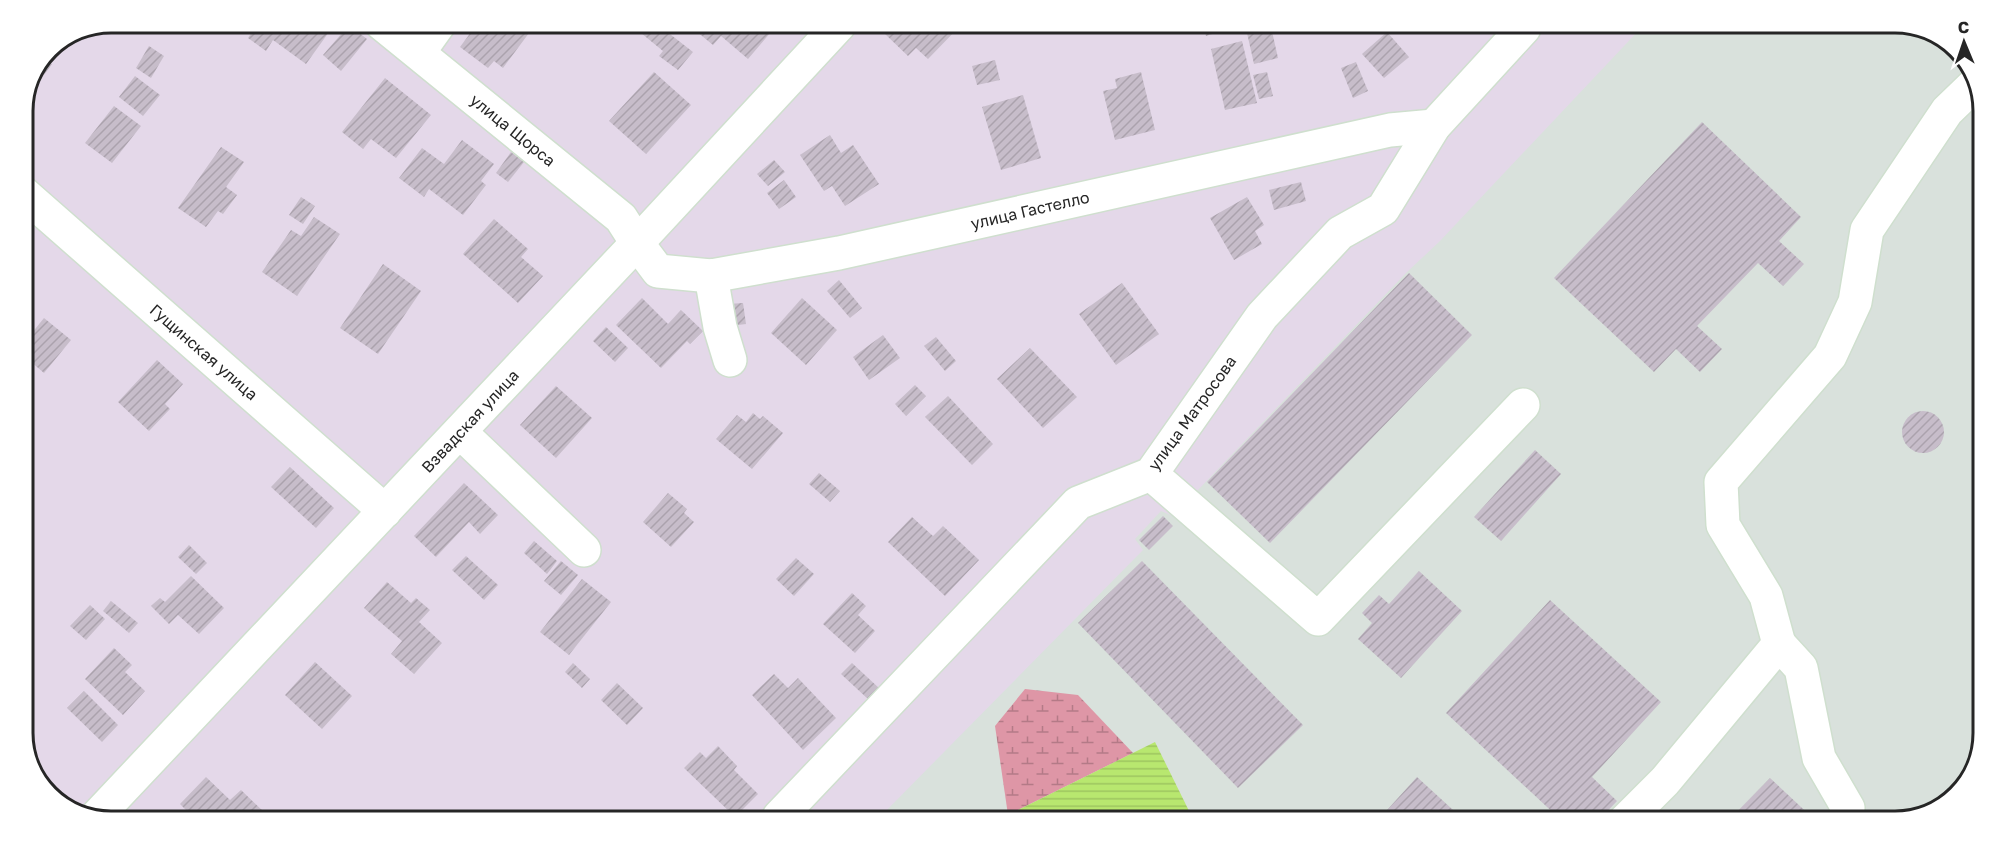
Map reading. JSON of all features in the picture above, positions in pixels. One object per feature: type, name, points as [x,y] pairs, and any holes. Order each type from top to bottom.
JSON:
[{"type":"street","name":"улица Щорса","points":[[393,33],[621,218],[637,243]]},
{"type":"street","points":[[419,52],[433,33]]},
{"type":"street","name":"Взвадская улица","points":[[102,810],[385,512],[832,33]]},
{"type":"street","name":"улица Матросова","points":[[786,811],[1078,503],[1151,474],[1262,316],[1340,233],[1383,208],[1434,126],[1519,33]]},
{"type":"street","points":[[1848,808],[1819,758],[1801,668],[1779,644],[1766,596],[1723,525],[1721,482],[1830,356],[1855,302],[1867,230],[1947,111],[1969,89]]},
{"type":"street","name":"улица Гастелло","points":[[637,243],[658,271],[711,276],[839,253],[1389,130],[1434,126]]},
{"type":"street","name":"Гущинская улица","points":[[33,202],[385,512]]},
{"type":"street","points":[[711,276],[720,327],[730,360]]},
{"type":"street","points":[[1151,474],[1318,619],[1523,405]]},
{"type":"street","points":[[460,432],[584,550]]},
{"type":"street","points":[[1634,811],[1665,781],[1779,644]]},
{"type":"shaded area","points":[[1636,33],[1895,33],[1910,34],[1934,43],[1934,72],[1963,72],[1973,106],[1973,733],[1972,748],[1967,763],[1957,781],[1930,803],[1895,811],[886,811],[1143,550],[1135,539],[1161,511],[1173,516],[1407,272],[1439,242]]},
{"type":"shaded area","points":[[1155,742],[1189,811],[1016,811]]},
{"type":"green space","points":[[1025,689],[1078,695],[1133,753],[1016,811],[1007,811],[995,726]]},
{"type":"building","points":[[251,33],[328,33],[306,64],[273,40],[266,51],[248,38]]},
{"type":"building","points":[[342,33],[359,33],[367,39],[341,71],[323,55]]},
{"type":"building","points":[[470,33],[529,33],[503,68],[494,61],[488,68],[460,47]]},
{"type":"building","points":[[641,33],[669,33],[693,52],[678,70],[659,56],[663,51]]},
{"type":"building","points":[[698,33],[770,33],[748,59],[721,36],[713,45]]},
{"type":"building","points":[[953,33],[928,59],[916,48],[908,56],[885,34]]},
{"type":"building","points":[[1247,33],[1272,33],[1278,58],[1254,64]]},
{"type":"building","points":[[1388,33],[1409,57],[1384,78],[1362,54]]},
{"type":"building","points":[[1242,41],[1257,103],[1225,110],[1211,49]]},
{"type":"building","points":[[149,46],[164,56],[151,78],[136,68]]},
{"type":"building","points":[[995,60],[1000,80],[977,85],[972,66]]},
{"type":"building","points":[[1356,62],[1368,91],[1353,98],[1341,68]]},
{"type":"building","points":[[50,63],[52,64],[39,82],[46,68]]},
{"type":"building","points":[[654,72],[691,105],[646,154],[609,121]]},
{"type":"building","points":[[1141,72],[1155,130],[1115,140],[1103,91],[1117,88],[1115,79]]},
{"type":"building","points":[[1267,72],[1273,96],[1259,99],[1253,75]]},
{"type":"building","points":[[135,76],[160,95],[143,116],[119,97]]},
{"type":"building","points":[[385,78],[431,115],[396,158],[371,139],[363,149],[342,132]]},
{"type":"building","points":[[1023,95],[1041,158],[1001,170],[982,107]]},
{"type":"building","points":[[114,106],[141,126],[112,163],[85,143]]},
{"type":"building","points":[[1702,122],[1801,217],[1779,241],[1804,264],[1783,286],[1758,263],[1697,326],[1722,349],[1700,372],[1676,349],[1654,372],[1554,278]]},
{"type":"building","points":[[830,135],[841,153],[853,145],[879,184],[845,206],[832,186],[824,191],[800,155]]},
{"type":"building","points":[[462,140],[494,164],[481,181],[486,185],[463,215],[429,189],[424,197],[399,178],[422,148],[444,164]]},
{"type":"building","points":[[221,147],[244,162],[226,187],[237,195],[223,214],[218,211],[206,227],[178,208]]},
{"type":"building","points":[[511,152],[524,162],[508,182],[496,173]]},
{"type":"building","points":[[774,160],[785,172],[768,186],[757,174]]},
{"type":"building","points":[[784,180],[796,197],[779,209],[767,193]]},
{"type":"building","points":[[1301,182],[1306,201],[1274,210],[1269,190]]},
{"type":"building","points":[[301,197],[315,206],[303,224],[289,215]]},
{"type":"building","points":[[1247,197],[1264,225],[1255,231],[1262,244],[1234,260],[1210,218]]},
{"type":"building","points":[[314,217],[340,234],[297,296],[262,272],[291,230],[301,236]]},
{"type":"building","points":[[494,219],[528,249],[521,257],[543,276],[518,303],[463,254]]},
{"type":"building","points":[[383,264],[421,291],[378,354],[340,328]]},
{"type":"building","points":[[1409,273],[1472,335],[1270,543],[1207,482]]},
{"type":"building","points":[[839,280],[862,308],[850,318],[827,291]]},
{"type":"building","points":[[1122,283],[1159,334],[1116,365],[1079,314]]},
{"type":"building","points":[[642,298],[668,324],[681,310],[703,331],[690,344],[687,341],[661,368],[616,325]]},
{"type":"building","points":[[802,298],[837,330],[806,365],[771,333]]},
{"type":"building","points":[[743,303],[746,324],[730,326],[728,304]]},
{"type":"building","points":[[44,318],[71,340],[44,373],[33,364],[33,332]]},
{"type":"building","points":[[606,327],[628,348],[615,362],[593,341]]},
{"type":"building","points":[[883,335],[900,358],[869,380],[853,357]]},
{"type":"building","points":[[936,337],[956,361],[945,371],[924,346]]},
{"type":"building","points":[[1030,348],[1077,397],[1043,428],[997,379]]},
{"type":"building","points":[[157,360],[183,384],[165,404],[170,409],[149,431],[118,402]]},
{"type":"building","points":[[915,385],[926,396],[906,416],[895,404]]},
{"type":"building","points":[[556,386],[592,418],[556,458],[520,425]]},
{"type":"building","points":[[948,396],[993,444],[972,465],[925,417]]},
{"type":"building","points":[[1923,411],[1931,412],[1938,417],[1943,424],[1943,440],[1938,447],[1931,452],[1923,453],[1915,452],[1908,447],[1903,440],[1902,432],[1903,424],[1908,417],[1915,412]]},
{"type":"building","points":[[753,413],[760,419],[763,416],[783,433],[752,469],[716,439],[737,415],[746,422]]},
{"type":"building","points":[[1535,450],[1561,474],[1501,541],[1474,517]]},
{"type":"building","points":[[290,467],[334,508],[316,528],[271,487]]},
{"type":"building","points":[[819,473],[840,491],[830,502],[809,484]]},
{"type":"building","points":[[464,483],[498,515],[480,534],[469,522],[436,557],[414,536]]},
{"type":"building","points":[[668,493],[687,509],[684,513],[694,522],[671,547],[643,522]]},
{"type":"building","points":[[1163,516],[1173,526],[1149,550],[1139,540]]},
{"type":"building","points":[[912,517],[933,536],[943,526],[979,560],[945,596],[888,542]]},
{"type":"building","points":[[534,541],[557,561],[547,574],[524,553]]},
{"type":"building","points":[[189,545],[207,563],[196,574],[178,557]]},
{"type":"building","points":[[466,556],[498,585],[484,600],[452,570]]},
{"type":"building","points":[[796,558],[814,574],[794,596],[776,579]]},
{"type":"building","points":[[561,561],[578,575],[561,595],[544,581]]},
{"type":"building","points":[[1142,561],[1303,725],[1238,788],[1078,623]]},
{"type":"building","points":[[1419,571],[1462,611],[1401,678],[1358,639],[1372,623],[1362,613],[1379,595],[1389,604]]},
{"type":"building","points":[[191,576],[224,608],[199,634],[178,615],[169,624],[151,606],[160,598],[165,602]]},
{"type":"building","points":[[582,579],[611,602],[569,655],[540,632]]},
{"type":"building","points":[[387,582],[411,603],[416,598],[430,610],[419,622],[442,643],[414,674],[391,654],[402,641],[364,608]]},
{"type":"building","points":[[852,593],[866,606],[858,615],[875,631],[855,653],[823,624]]},
{"type":"building","points":[[1550,600],[1661,702],[1592,777],[1617,801],[1608,811],[1551,811],[1446,713]]},
{"type":"building","points":[[111,601],[138,623],[129,633],[103,611]]},
{"type":"building","points":[[90,605],[105,619],[86,640],[70,626]]},
{"type":"building","points":[[114,648],[132,665],[125,672],[145,691],[123,715],[85,679]]},
{"type":"building","points":[[315,662],[352,696],[322,729],[285,695]]},
{"type":"building","points":[[573,663],[590,679],[582,688],[565,672]]},
{"type":"building","points":[[852,663],[880,689],[869,700],[841,674]]},
{"type":"building","points":[[774,674],[788,688],[798,678],[836,718],[803,750],[752,695]]},
{"type":"building","points":[[617,683],[643,708],[627,725],[601,700]]},
{"type":"building","points":[[84,691],[118,725],[102,742],[67,708]]},
{"type":"building","points":[[718,746],[737,766],[734,770],[758,794],[741,811],[729,811],[684,768],[700,752],[706,758]]},
{"type":"building","points":[[206,777],[230,800],[241,790],[263,811],[187,811],[180,804]]},
{"type":"building","points":[[1417,777],[1454,811],[1386,811]]},
{"type":"building","points":[[1770,778],[1805,811],[1738,811]]}]
